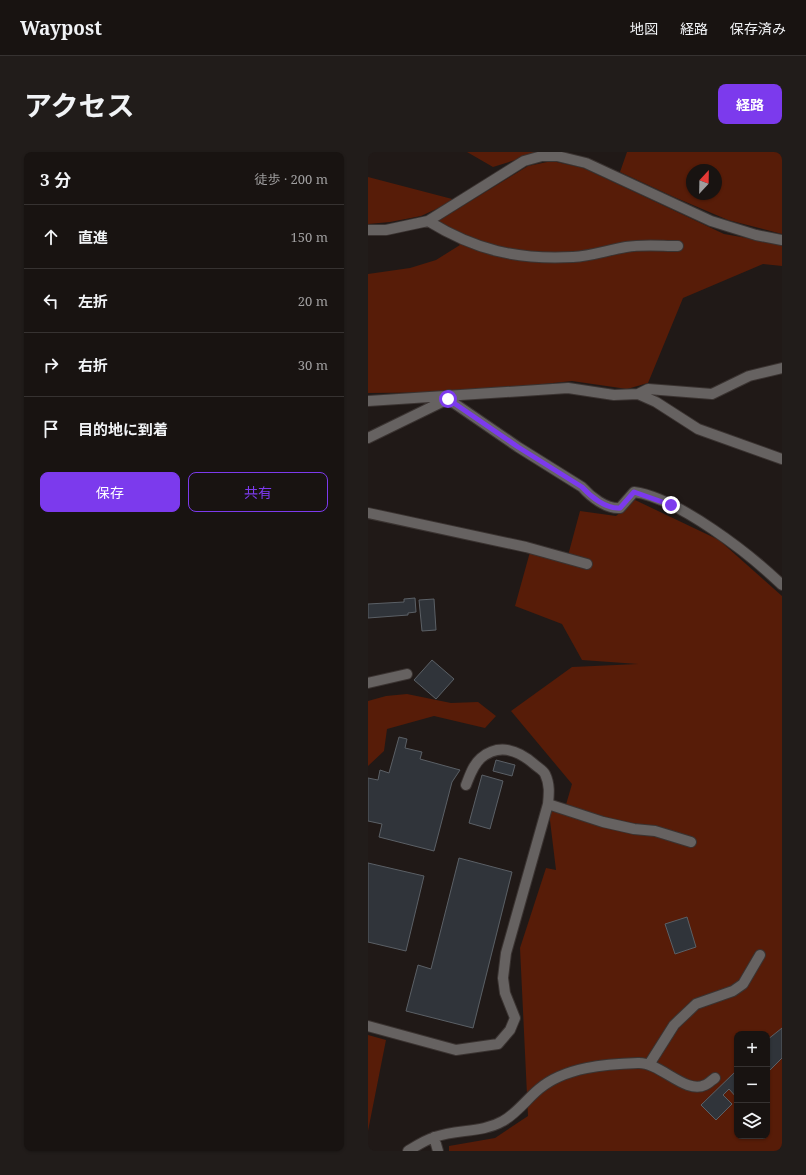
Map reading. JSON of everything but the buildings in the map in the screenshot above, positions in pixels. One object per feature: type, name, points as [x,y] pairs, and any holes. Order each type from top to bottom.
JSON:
[{"type":"street","points":[[368,230],[389,229],[428,220],[524,161],[542,156],[557,156],[586,163],[711,221],[756,235],[782,240]]},
{"type":"street","points":[[428,220],[468,243],[500,253],[530,256],[571,257],[589,255],[628,246],[678,246]]},
{"type":"street","points":[[368,402],[568,388],[614,395],[638,394],[648,389],[712,394],[750,376],[782,368]]},
{"type":"street","points":[[638,394],[656,402],[698,429],[782,459]]},
{"type":"street","points":[[368,438],[448,397]]},
{"type":"street","points":[[448,397],[518,447],[582,487],[588,494],[612,509],[620,508],[634,492],[671,505],[687,513],[741,551],[782,585]]},
{"type":"street","points":[[368,513],[526,548],[588,564]]},
{"type":"street","points":[[368,683],[407,674]]},
{"type":"street","points":[[368,1026],[456,1050],[498,1044],[510,1030],[515,1018],[505,993],[503,978],[506,953],[548,804],[550,790],[545,773],[524,756],[508,749],[496,751],[481,758],[473,766],[466,784]]},
{"type":"street","points":[[548,804],[603,822],[634,829],[655,831],[691,842]]},
{"type":"street","points":[[650,1064],[674,1025],[696,1004],[733,992],[743,984],[760,955]]},
{"type":"street","points":[[408,1151],[434,1137],[486,1128],[504,1121],[541,1088],[557,1078],[588,1067],[638,1063],[650,1064],[684,1084],[694,1087],[704,1086],[715,1078]]},
{"type":"street","points":[[434,1137],[438,1151]]},
{"type":"shaded area","points":[[467,152],[541,152],[493,167]]},
{"type":"shaded area","points":[[627,152],[782,152],[782,234],[728,220],[620,172]]},
{"type":"shaded area","points":[[552,161],[583,168],[724,234],[782,244],[782,266],[763,264],[683,298],[648,383],[627,389],[572,381],[466,392],[368,393],[368,274],[410,268],[436,260],[460,245],[435,223],[528,166]]},
{"type":"shaded area","points":[[368,177],[456,200],[421,216],[390,222],[368,224]]},
{"type":"shaded area","points":[[635,500],[719,540],[782,596],[782,1151],[449,1151],[449,1146],[495,1138],[528,1116],[520,948],[546,868],[556,870],[548,804],[565,808],[572,784],[511,711],[572,667],[638,664],[582,660],[562,624],[515,606],[530,552],[566,563],[580,511],[616,516]]},
{"type":"shaded area","points":[[407,694],[451,703],[478,702],[496,716],[485,728],[434,716],[387,729],[384,751],[368,766],[368,701],[386,696]]},
{"type":"shaded area","points":[[368,1035],[386,1040],[368,1131]]},
{"type":"route","points":[[448,399],[518,447],[582,487],[588,494],[612,509],[620,508],[634,492],[671,505]]}]
